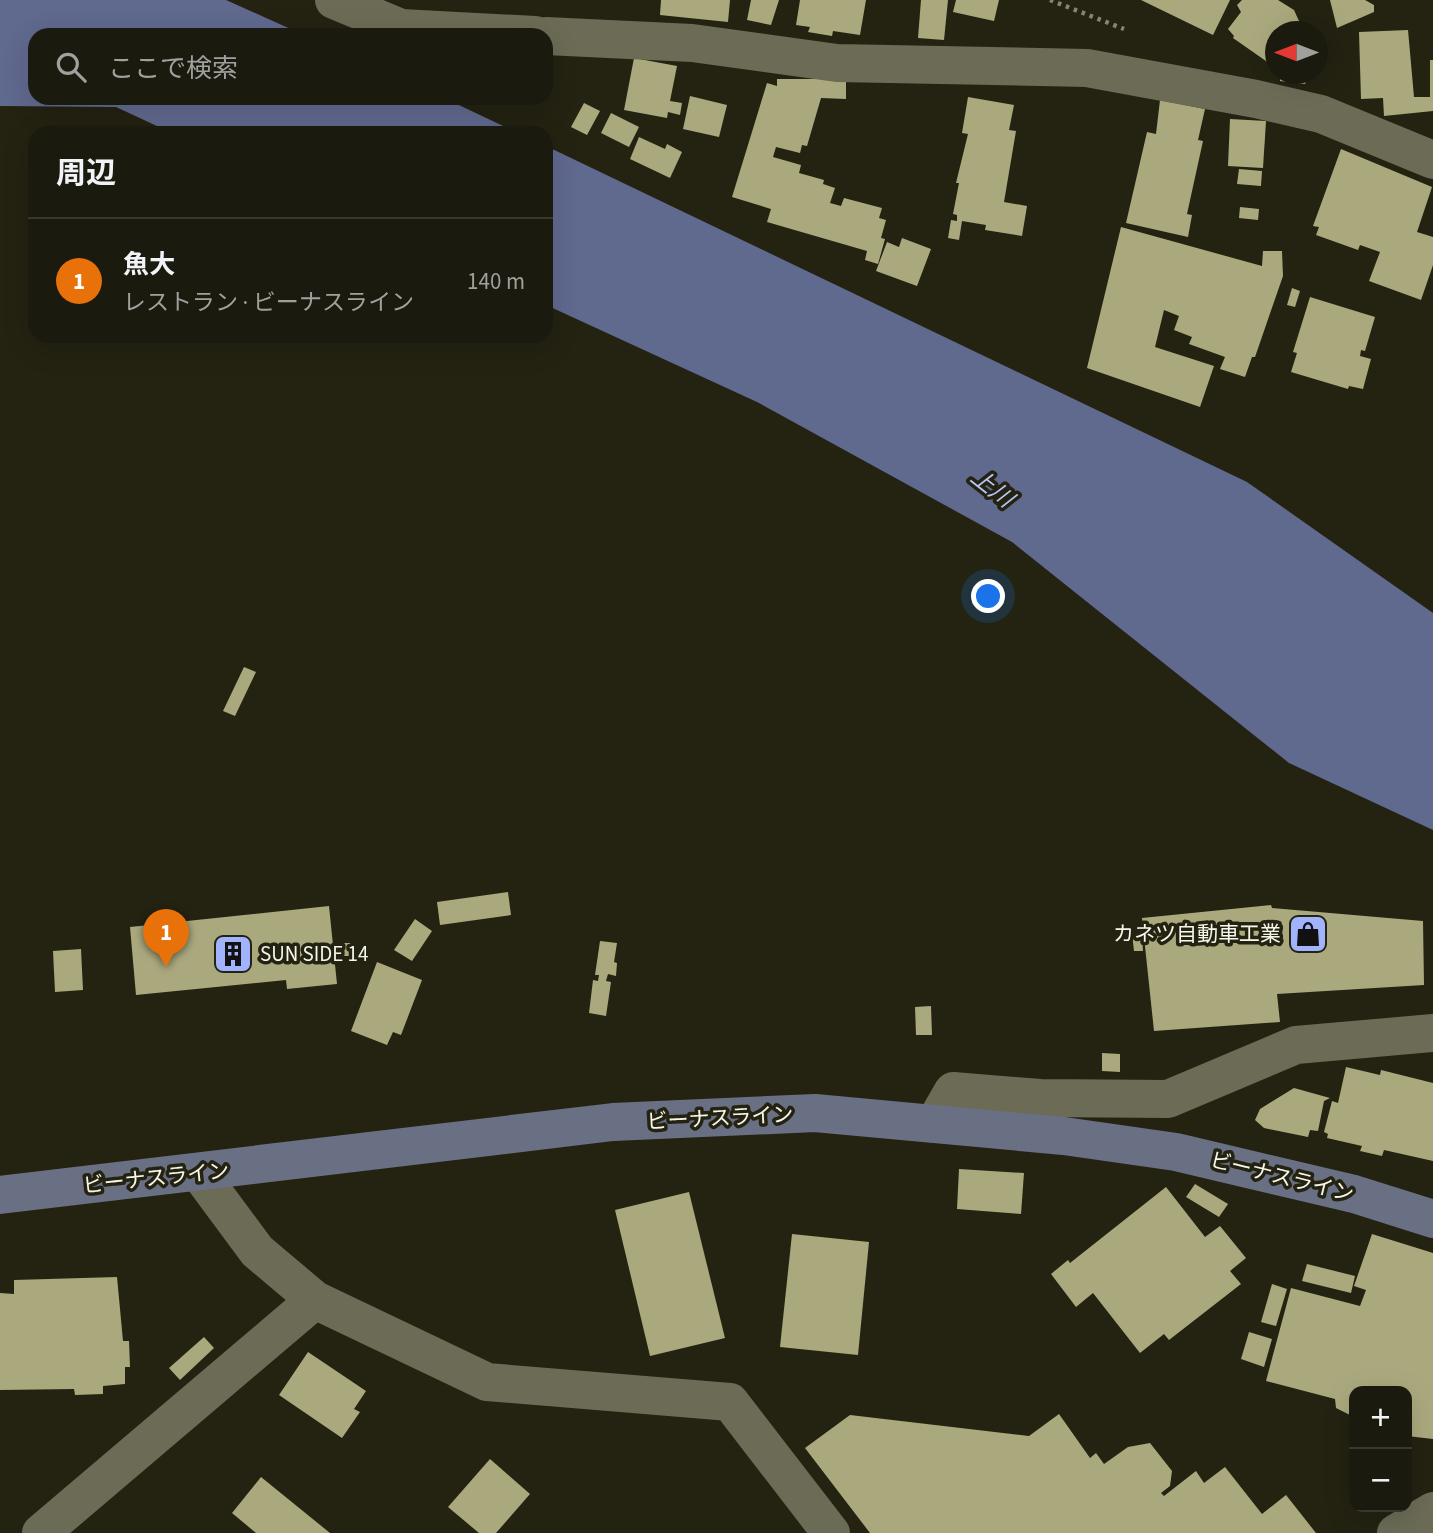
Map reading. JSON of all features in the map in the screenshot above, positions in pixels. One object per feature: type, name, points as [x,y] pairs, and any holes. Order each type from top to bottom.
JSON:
[{"type":"main road","name":"ビーナスライン","points":[[0,1195],[200,1174],[613,1122],[815,1113],[1064,1136],[1176,1152],[1340,1191],[1433,1219]]},
{"type":"street","points":[[334,0],[401,28]]},
{"type":"street","points":[[553,36],[692,43],[837,63],[1087,68],[1256,99],[1321,114],[1433,160]]},
{"type":"street","points":[[934,1124],[953,1091],[1040,1098],[1168,1099],[1296,1045],[1433,1033]]},
{"type":"street","points":[[200,1174],[257,1251],[315,1300],[487,1382],[730,1402],[831,1533]]},
{"type":"street","points":[[41,1533],[315,1300]]},
{"type":"street","points":[[1396,1533],[1433,1511]]},
{"type":"water","points":[[0,0],[226,0],[288,28],[28,28],[28,105],[459,105],[503,126],[157,126],[116,107],[0,106]]},
{"type":"water","name":"上川","points":[[553,149],[1247,482],[1433,613],[1433,830],[1289,763],[1012,542],[757,402],[553,308]]},
{"type":"building","points":[[661,0],[730,0],[728,22],[660,15]]},
{"type":"building","points":[[751,0],[779,0],[771,25],[747,20]]},
{"type":"building","points":[[800,0],[866,0],[860,35],[833,31],[832,36],[808,32],[810,27],[796,25]]},
{"type":"building","points":[[921,0],[948,0],[944,40],[918,38]]},
{"type":"building","points":[[956,0],[999,0],[994,21],[953,12]]},
{"type":"building","points":[[1141,0],[1230,0],[1213,35]]},
{"type":"building","points":[[1242,0],[1278,0],[1294,10],[1299,21],[1265,21],[1265,60],[1233,38],[1228,29],[1241,12],[1237,5]]},
{"type":"building","points":[[1330,0],[1365,0],[1374,5],[1374,12],[1337,28]]},
{"type":"building","points":[[1408,30],[1414,97],[1430,97],[1430,60],[1433,60],[1433,111],[1384,116],[1383,98],[1361,99],[1359,32]]},
{"type":"building","points":[[634,58],[677,66],[670,101],[682,103],[680,115],[668,112],[667,118],[624,110]]},
{"type":"building","points":[[777,79],[846,79],[846,99],[821,98],[807,146],[802,145],[800,153],[776,147],[773,157],[801,165],[799,173],[824,180],[823,184],[835,188],[830,203],[841,206],[844,198],[882,208],[879,218],[886,220],[881,238],[885,239],[878,264],[865,260],[867,251],[767,222],[771,209],[732,197],[767,83],[777,86]]},
{"type":"building","points":[[690,96],[727,105],[719,137],[683,129]]},
{"type":"building","points":[[968,97],[1014,105],[1009,130],[1016,131],[1004,202],[1027,206],[1022,236],[985,230],[986,225],[962,221],[959,240],[948,238],[951,220],[957,221],[957,215],[953,214],[959,183],[956,183],[968,134],[962,133]]},
{"type":"building","points":[[1160,100],[1205,109],[1198,140],[1203,141],[1187,214],[1192,215],[1188,237],[1126,223],[1147,132],[1156,134]]},
{"type":"building","points":[[584,103],[600,111],[587,135],[571,127]]},
{"type":"building","points":[[611,113],[639,127],[629,147],[601,133]]},
{"type":"building","points":[[1230,119],[1266,121],[1263,168],[1228,166]]},
{"type":"building","points":[[639,137],[665,149],[667,144],[682,152],[670,178],[630,159]]},
{"type":"building","points":[[1341,149],[1432,187],[1417,232],[1433,237],[1433,265],[1421,300],[1369,281],[1380,252],[1360,245],[1358,250],[1316,235],[1319,227],[1313,226]]},
{"type":"building","points":[[1239,169],[1262,171],[1261,186],[1237,184]]},
{"type":"building","points":[[1240,207],[1259,209],[1258,220],[1239,218]]},
{"type":"building","points":[[1121,227],[1262,266],[1263,251],[1282,251],[1283,276],[1255,357],[1252,357],[1245,377],[1220,369],[1225,357],[1189,344],[1192,337],[1174,330],[1179,316],[1164,310],[1155,347],[1214,366],[1200,407],[1087,368]]},
{"type":"building","points":[[902,238],[931,249],[917,286],[876,271],[887,242],[899,247]]},
{"type":"building","points":[[1292,288],[1300,291],[1295,307],[1287,305]]},
{"type":"building","points":[[1310,297],[1375,317],[1365,351],[1361,350],[1360,356],[1371,359],[1363,389],[1349,386],[1348,389],[1291,372],[1297,353],[1293,352]]},
{"type":"building","points":[[244,667],[256,672],[235,716],[223,711]]},
{"type":"building","points":[[508,892],[511,915],[440,925],[437,902]]},
{"type":"building","points":[[1271,905],[1272,908],[1423,921],[1424,985],[1277,994],[1280,1022],[1154,1031],[1142,918]]},
{"type":"building","name":"SUN SIDE 14","points":[[329,906],[337,984],[287,989],[286,980],[136,995],[130,927]]},
{"type":"building","points":[[415,919],[432,931],[412,961],[394,950]]},
{"type":"building","points":[[1142,933],[1143,951],[1134,951],[1132,934]]},
{"type":"building","points":[[600,941],[617,943],[614,962],[617,963],[616,976],[608,974],[606,981],[611,982],[606,1016],[589,1013],[593,980],[598,981],[599,975],[595,975]]},
{"type":"building","points":[[340,943],[352,943],[353,956],[340,956]]},
{"type":"building","points":[[81,949],[83,990],[55,992],[53,951]]},
{"type":"building","points":[[377,962],[422,980],[401,1035],[393,1032],[387,1045],[351,1031]]},
{"type":"building","points":[[931,1006],[932,1035],[916,1035],[915,1007]]},
{"type":"building","points":[[1102,1053],[1120,1054],[1120,1072],[1102,1071]]},
{"type":"building","points":[[1346,1067],[1380,1075],[1381,1070],[1433,1083],[1433,1161],[1384,1150],[1382,1156],[1360,1151],[1362,1146],[1327,1138],[1328,1134],[1324,1132],[1332,1101],[1338,1103]]},
{"type":"building","points":[[1294,1088],[1330,1098],[1324,1101],[1318,1131],[1310,1130],[1308,1137],[1264,1128],[1255,1120],[1260,1109]]},
{"type":"building","points":[[959,1169],[1024,1173],[1021,1214],[957,1209]]},
{"type":"building","points":[[1195,1184],[1228,1204],[1219,1217],[1186,1197]]},
{"type":"building","points":[[1166,1187],[1205,1237],[1220,1226],[1246,1258],[1230,1271],[1241,1284],[1169,1340],[1164,1334],[1140,1353],[1093,1293],[1076,1307],[1051,1274],[1068,1260],[1070,1263]]},
{"type":"building","points":[[689,1192],[725,1338],[650,1356],[615,1210]]},
{"type":"building","points":[[792,1234],[869,1242],[858,1355],[780,1347]]},
{"type":"building","points":[[1372,1234],[1433,1253],[1433,1439],[1412,1437],[1412,1386],[1349,1386],[1349,1414],[1336,1408],[1335,1399],[1266,1381],[1291,1288],[1360,1306],[1366,1290],[1354,1286]]},
{"type":"building","points":[[1307,1264],[1355,1276],[1351,1293],[1302,1281]]},
{"type":"building","points":[[117,1277],[123,1341],[129,1341],[130,1367],[125,1367],[125,1384],[103,1386],[103,1394],[75,1395],[74,1389],[0,1390],[0,1293],[14,1294],[14,1280]]},
{"type":"building","points":[[1272,1284],[1287,1289],[1276,1326],[1261,1322]]},
{"type":"building","points":[[1249,1332],[1272,1339],[1264,1367],[1241,1359]]},
{"type":"building","points":[[204,1337],[214,1348],[180,1380],[169,1368]]},
{"type":"building","points":[[308,1352],[366,1391],[354,1409],[360,1412],[342,1438],[279,1395]]},
{"type":"building","points":[[1059,1414],[1090,1458],[1096,1453],[1104,1464],[1128,1447],[1150,1443],[1172,1471],[1170,1486],[1161,1493],[1164,1496],[1196,1471],[1204,1483],[1225,1467],[1262,1514],[1286,1495],[1316,1533],[870,1533],[805,1448],[850,1415],[1029,1436]]},
{"type":"building","points":[[490,1459],[530,1494],[496,1533],[479,1533],[448,1507]]},
{"type":"building","points":[[261,1477],[330,1533],[256,1533],[232,1513]]},
{"type":"place","name":"カネツ自動車工業","points":[[1308,934]]},
{"type":"place","name":"SUN SIDE 14","points":[[233,954]]},
{"type":"place","name":"魚大","points":[[166,967]]}]
